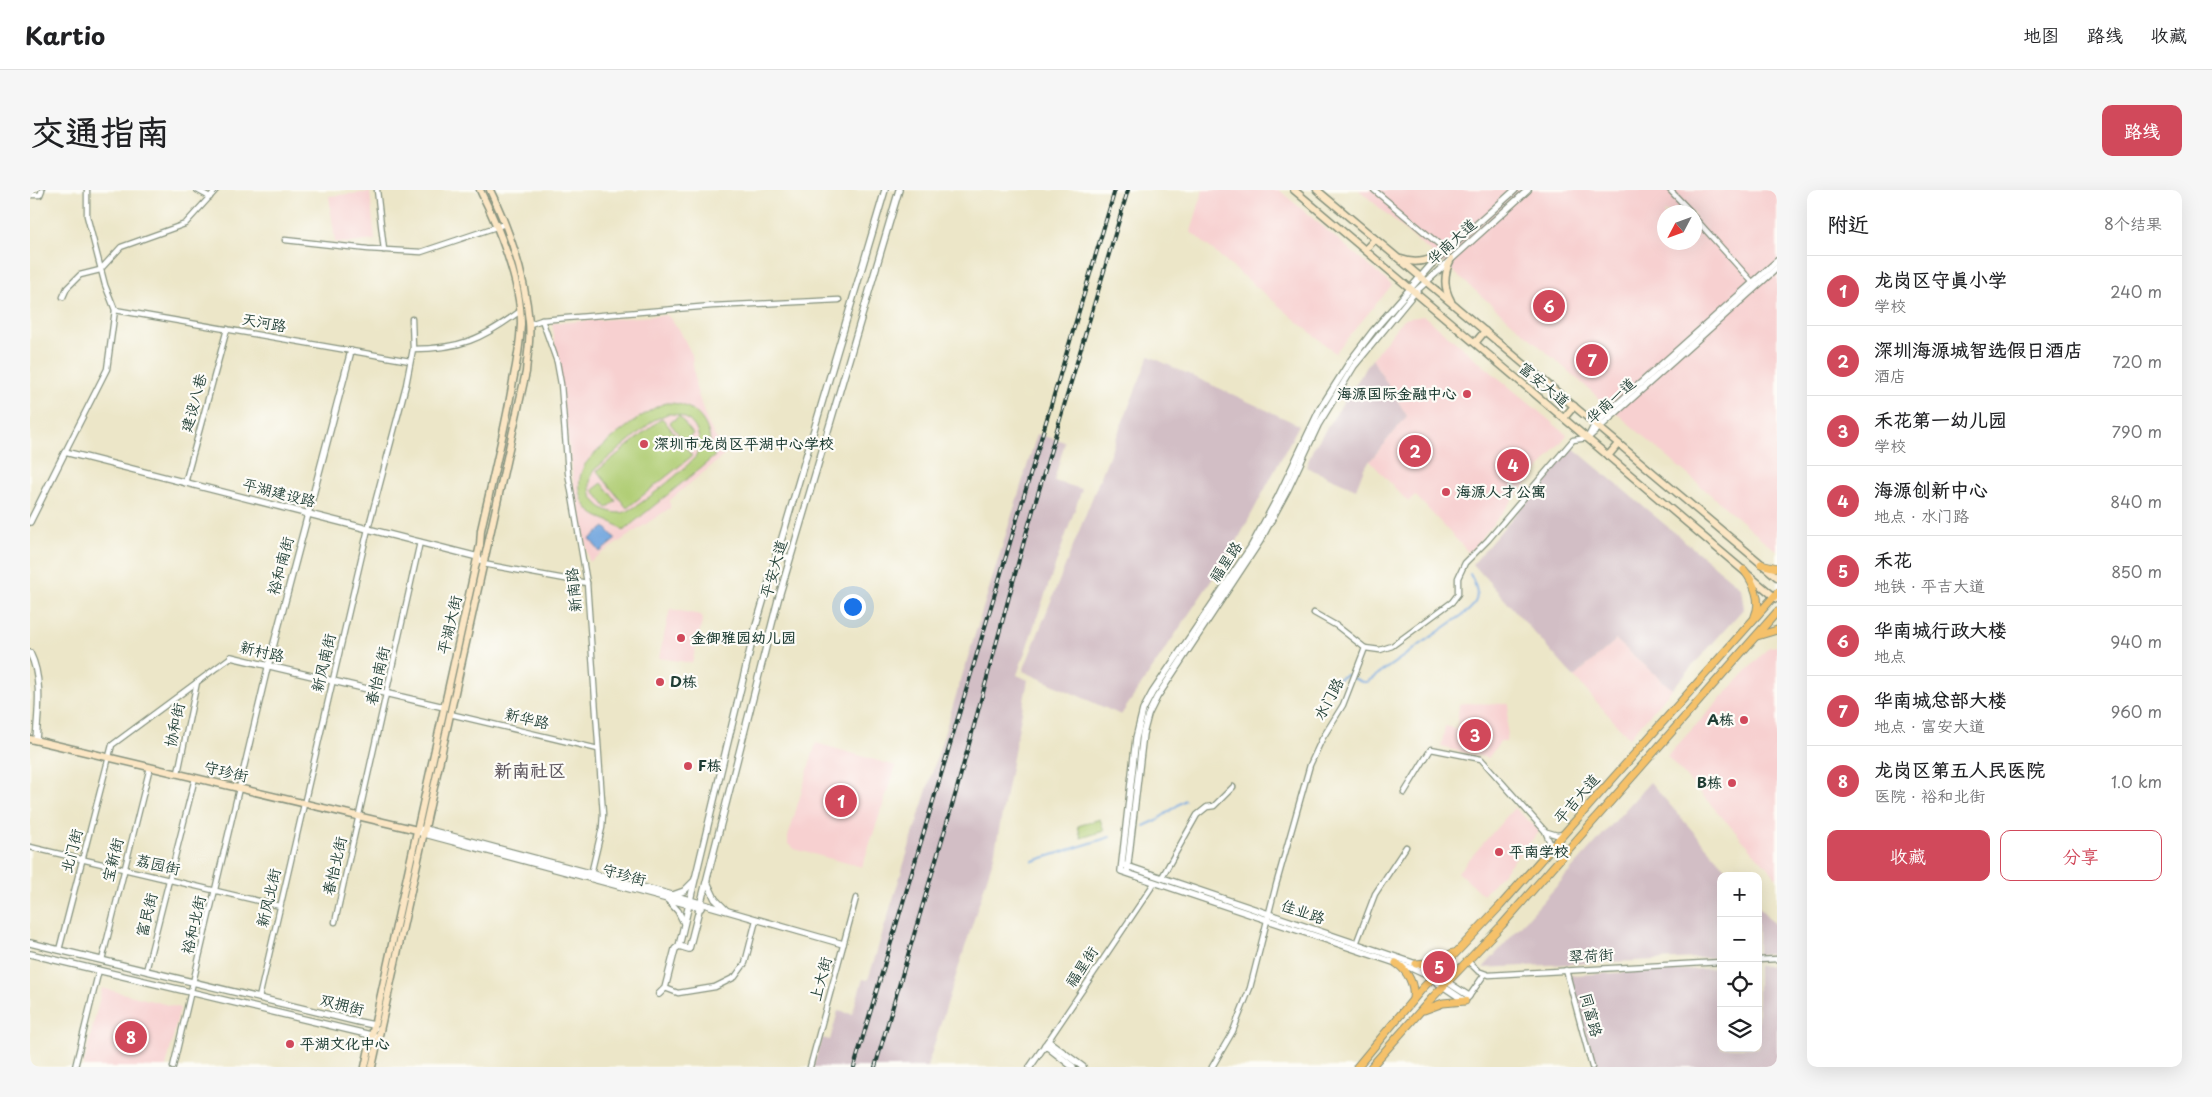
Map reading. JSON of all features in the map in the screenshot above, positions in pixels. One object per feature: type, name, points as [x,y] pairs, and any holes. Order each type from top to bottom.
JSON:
[{"type":"main road","name":"平湖大街","points":[[364,1067],[478,557],[481,530],[510,403],[517,358],[521,324],[510,267],[480,190]]},
{"type":"main road","name":"平湖大街","points":[[372,1067],[522,393],[530,324],[514,250],[490,190]]},
{"type":"main road","name":"富安大道","points":[[1294,190],[1776,596]]},
{"type":"main road","name":"富安大道","points":[[1317,190],[1777,577]]},
{"type":"main road","points":[[1365,250],[1375,239]]},
{"type":"main road","points":[[1395,256],[1414,262],[1429,260],[1446,252]]},
{"type":"main road","points":[[1451,259],[1445,281],[1448,295],[1456,308]]},
{"type":"main road","points":[[1475,343],[1484,331]]},
{"type":"main road","points":[[1564,418],[1574,406]]},
{"type":"main road","points":[[1608,456],[1618,444]]},
{"type":"main road","points":[[1761,564],[1777,568]]},
{"type":"main road","points":[[1744,570],[1752,581],[1756,592],[1758,609],[1754,618]]},
{"type":"main road","name":"平吉大道","points":[[1357,1067],[1412,1001],[1462,948],[1754,618],[1776,596]]},
{"type":"main road","name":"平吉大道","points":[[1371,1067],[1445,984],[1483,945],[1777,612]]},
{"type":"main road","points":[[1751,641],[1762,633],[1777,630]]},
{"type":"main road","name":"守珍街","points":[[33,739],[417,830]]},
{"type":"main road","points":[[1473,935],[1483,945]]},
{"type":"main road","points":[[1416,964],[1441,960],[1462,948]]},
{"type":"main road","points":[[1396,963],[1410,979],[1414,992],[1412,1001]]},
{"type":"main road","points":[[1418,1014],[1436,1004],[1467,999]]},
{"type":"main road","points":[[1396,1020],[1405,1028]]},
{"type":"street","points":[[30,195],[40,196],[42,190]]},
{"type":"street","points":[[30,522],[107,369],[115,310],[100,270],[87,216],[87,190]]},
{"type":"street","points":[[197,190],[210,197]]},
{"type":"street","points":[[63,297],[67,288],[80,274],[100,270],[121,247],[185,224],[216,190]]},
{"type":"street","points":[[377,190],[384,250]]},
{"type":"street","name":"平安大道","points":[[665,988],[675,949],[679,946],[755,629],[885,190]]},
{"type":"street","name":"平安大道","points":[[679,946],[689,949],[769,631],[899,190]]},
{"type":"street","points":[[1374,190],[1446,252]]},
{"type":"street","name":"华南大道","points":[[1412,290],[1420,277],[1515,190]]},
{"type":"street","name":"华南大道","points":[[1412,290],[1426,282],[1528,190]]},
{"type":"street","points":[[1670,190],[1684,205]]},
{"type":"street","points":[[285,240],[421,252],[505,224]]},
{"type":"street","points":[[1702,226],[1755,284]]},
{"type":"street","name":"华南一道","points":[[1588,438],[1597,426],[1755,284],[1777,261]]},
{"type":"street","name":"华南一道","points":[[1755,284],[1777,268]]},
{"type":"street","name":"福星路","points":[[1124,868],[1136,738],[1140,719],[1147,702],[1254,541],[1330,391],[1362,345],[1412,290]]},
{"type":"street","points":[[530,324],[542,320],[712,306],[838,300]]},
{"type":"street","name":"天河路","points":[[115,310],[410,361]]},
{"type":"street","points":[[413,349],[439,349],[467,342],[489,333],[519,312]]},
{"type":"street","name":"新风南街","points":[[304,803],[368,529],[406,385],[413,349],[412,319]]},
{"type":"street","name":"新南路","points":[[542,320],[550,341],[559,377],[568,473],[587,583],[602,828],[591,874]]},
{"type":"street","name":"建设八巷","points":[[185,482],[227,329]]},
{"type":"street","name":"裕和南街","points":[[239,788],[268,666],[351,351]]},
{"type":"street","points":[[1314,613],[1337,626],[1365,648],[1380,650],[1392,646],[1452,602],[1458,594],[1458,578],[1464,563],[1488,540],[1573,440],[1588,438]]},
{"type":"street","name":"平湖建设路","points":[[65,452],[478,557]]},
{"type":"street","name":"春怡南街","points":[[359,816],[420,542]]},
{"type":"street","points":[[776,554],[790,558]]},
{"type":"street","points":[[478,557],[483,564],[587,583]]},
{"type":"street","name":"水门路","points":[[1212,1067],[1241,1014],[1256,967],[1306,776],[1322,739],[1343,705],[1352,686],[1365,648]]},
{"type":"street","points":[[30,653],[36,665],[39,682],[33,739]]},
{"type":"street","name":"新村路","points":[[110,757],[112,746],[231,657],[444,707]]},
{"type":"street","name":"协和街","points":[[178,773],[198,682]]},
{"type":"street","name":"新华路","points":[[450,714],[598,749]]},
{"type":"street","points":[[1404,792],[1430,748],[1481,759],[1545,831],[1550,844],[1549,851]]},
{"type":"street","name":"北门街","points":[[60,950],[110,757]]},
{"type":"street","name":"宝新街","points":[[102,960],[150,767]]},
{"type":"street","name":"富民街","points":[[146,971],[195,778]]},
{"type":"street","points":[[1162,877],[1197,815],[1207,807],[1214,806],[1233,787]]},
{"type":"street","name":"裕和北街","points":[[173,1067],[239,788]]},
{"type":"street","name":"新风北街","points":[[259,998],[304,803]]},
{"type":"street","name":"春怡北街","points":[[335,922],[359,816]]},
{"type":"street","name":"守珍街","points":[[417,830],[666,899],[711,908],[843,944]]},
{"type":"street","points":[[1545,831],[1557,835],[1564,834]]},
{"type":"street","name":"守珍街","points":[[424,832],[672,895],[689,903]]},
{"type":"street","name":"荔园街","points":[[30,847],[280,906]]},
{"type":"street","points":[[1356,944],[1375,894],[1406,847]]},
{"type":"street","name":"佳业路","points":[[1124,868],[1162,877],[1434,977]]},
{"type":"street","name":"佳业路","points":[[1124,868],[1155,882],[1416,964],[1467,999]]},
{"type":"street","points":[[672,895],[684,891],[695,880]]},
{"type":"street","points":[[706,880],[715,900],[730,913]]},
{"type":"street","name":"福星街","points":[[1030,1067],[1155,882]]},
{"type":"street","name":"上大街","points":[[810,1067],[856,898]]},
{"type":"street","points":[[666,899],[678,911],[684,924]]},
{"type":"street","points":[[659,994],[665,988],[678,993],[715,987],[735,978],[744,962],[756,920]]},
{"type":"street","name":"双拥街","points":[[30,943],[374,1025],[379,1037]]},
{"type":"street","name":"双拥街","points":[[30,954],[379,1037]]},
{"type":"street","points":[[1762,960],[1777,959]]},
{"type":"street","points":[[1467,999],[1484,975],[1468,961]]},
{"type":"street","name":"翠荷街","points":[[1484,975],[1717,962]]},
{"type":"street","points":[[75,1067],[99,970]]},
{"type":"street","name":"同富路","points":[[1566,970],[1592,1067]]},
{"type":"street","points":[[1046,1043],[1073,1067]]},
{"type":"street","points":[[1046,1043],[1083,1067]]},
{"type":"shaded area","points":[[1203,190],[1279,190],[1392,285],[1335,353],[1191,232]]},
{"type":"shaded area","points":[[1359,190],[1777,190],[1777,550],[1770,546]]},
{"type":"shaded area","points":[[370,192],[375,240],[350,243],[335,242],[329,196]]},
{"type":"shaded area","name":"深圳市龙岗区平湖中心学校","points":[[667,315],[679,329],[692,355],[696,388],[706,419],[714,435],[727,453],[670,500],[670,508],[589,562],[573,479],[552,323]]},
{"type":"shaded area","points":[[1424,316],[1567,435],[1469,553],[1415,495],[1408,502],[1370,461],[1407,416],[1372,359],[1403,319]]},
{"type":"shaded area","points":[[1149,356],[1299,425],[1234,547],[1121,715],[1023,671]]},
{"type":"shaded area","points":[[1372,359],[1407,416],[1364,468],[1356,489],[1306,467],[1313,449]]},
{"type":"shaded area","points":[[1037,434],[1065,442],[1054,481],[1082,489],[1017,675],[1028,680],[994,856],[927,1067],[813,1067],[822,1038],[830,1040],[838,1011],[852,1014],[863,979],[868,980]]},
{"type":"shaded area","points":[[1572,447],[1741,588],[1744,608],[1672,689],[1616,640],[1574,677],[1473,564]]},
{"type":"shaded area","name":"金御雅园幼儿园","points":[[670,609],[701,615],[703,618],[692,663],[659,658]]},
{"type":"shaded area","points":[[1616,640],[1672,689],[1629,738],[1574,677]]},
{"type":"shaded area","points":[[1777,646],[1777,878],[1667,756],[1769,647]]},
{"type":"shaded area","points":[[1459,704],[1509,704],[1506,742],[1500,742],[1488,758],[1441,747],[1445,726],[1457,729]]},
{"type":"shaded area","points":[[816,743],[896,766],[862,867],[794,849],[788,844],[788,837]]},
{"type":"shaded area","points":[[1650,782],[1729,872],[1717,872],[1717,957],[1483,968]]},
{"type":"shaded area","name":"平南学校","points":[[1514,808],[1540,831],[1483,895],[1458,872]]},
{"type":"shaded area","points":[[1762,910],[1777,927],[1777,954],[1762,955]]},
{"type":"shaded area","points":[[1777,965],[1777,1067],[1595,1067],[1570,975],[1717,968],[1717,1052],[1762,1052],[1762,966]]},
{"type":"shaded area","points":[[102,988],[180,1008],[166,1067],[83,1067]]},
{"type":"green space","points":[[666,403],[685,406],[699,416],[708,430],[710,449],[715,456],[623,531],[614,523],[598,517],[588,509],[581,494],[579,484],[581,475],[584,466],[598,450],[647,412]],"holes":[[[667,414],[676,414],[689,421],[698,433],[699,448],[696,456],[662,487],[631,509],[616,513],[600,507],[592,497],[590,489],[594,470],[654,420]]]},
{"type":"green space","points":[[679,416],[693,434],[684,441],[670,423]]},
{"type":"green space","points":[[662,418],[692,456],[627,508],[597,471]]},
{"type":"green space","points":[[602,483],[616,501],[607,508],[593,490]]},
{"type":"green space","points":[[1100,819],[1104,831],[1081,838],[1078,826]]},
{"type":"water","points":[[605,527],[616,539],[600,552],[590,539]]},
{"type":"waterway","points":[[1334,681],[1346,675],[1362,682],[1367,682],[1468,611],[1477,597],[1475,584],[1470,574]]},
{"type":"waterway","points":[[1144,826],[1157,820],[1185,800]]},
{"type":"waterway","points":[[1033,861],[1110,837]]},
{"type":"railway","points":[[854,1067],[1115,190]]},
{"type":"railway","points":[[875,1067],[956,792],[1026,534],[1128,190]]},
{"type":"place","name":"华南城行政大楼","points":[[1549,306]]},
{"type":"place","name":"华南城总部大楼","points":[[1592,360]]},
{"type":"place","name":"海源国际金融中心","points":[[1467,394]]},
{"type":"place","name":"深圳市龙岗区平湖中心学校","points":[[644,444]]},
{"type":"place","name":"深圳海源城智选假日酒店","points":[[1415,451]]},
{"type":"place","name":"海源创新中心","points":[[1513,465]]},
{"type":"place","name":"海源人才公寓","points":[[1446,492]]},
{"type":"place","name":"金御雅园幼儿园","points":[[681,638]]},
{"type":"place","name":"D栋","points":[[660,682]]},
{"type":"place","name":"A栋","points":[[1744,720]]},
{"type":"place","name":"禾花第一幼儿园","points":[[1475,735]]},
{"type":"place","name":"F栋","points":[[688,766]]},
{"type":"place","name":"B栋","points":[[1732,783]]},
{"type":"place","name":"龙岗区守真小学","points":[[841,801]]},
{"type":"place","name":"平南学校","points":[[1499,852]]},
{"type":"place","name":"禾花","points":[[1439,967]]},
{"type":"place","name":"龙岗区第五人民医院","points":[[131,1037]]},
{"type":"place","name":"平湖文化中心","points":[[290,1044]]},
{"type":"district","name":"新南社区","points":[[530,771]]}]
